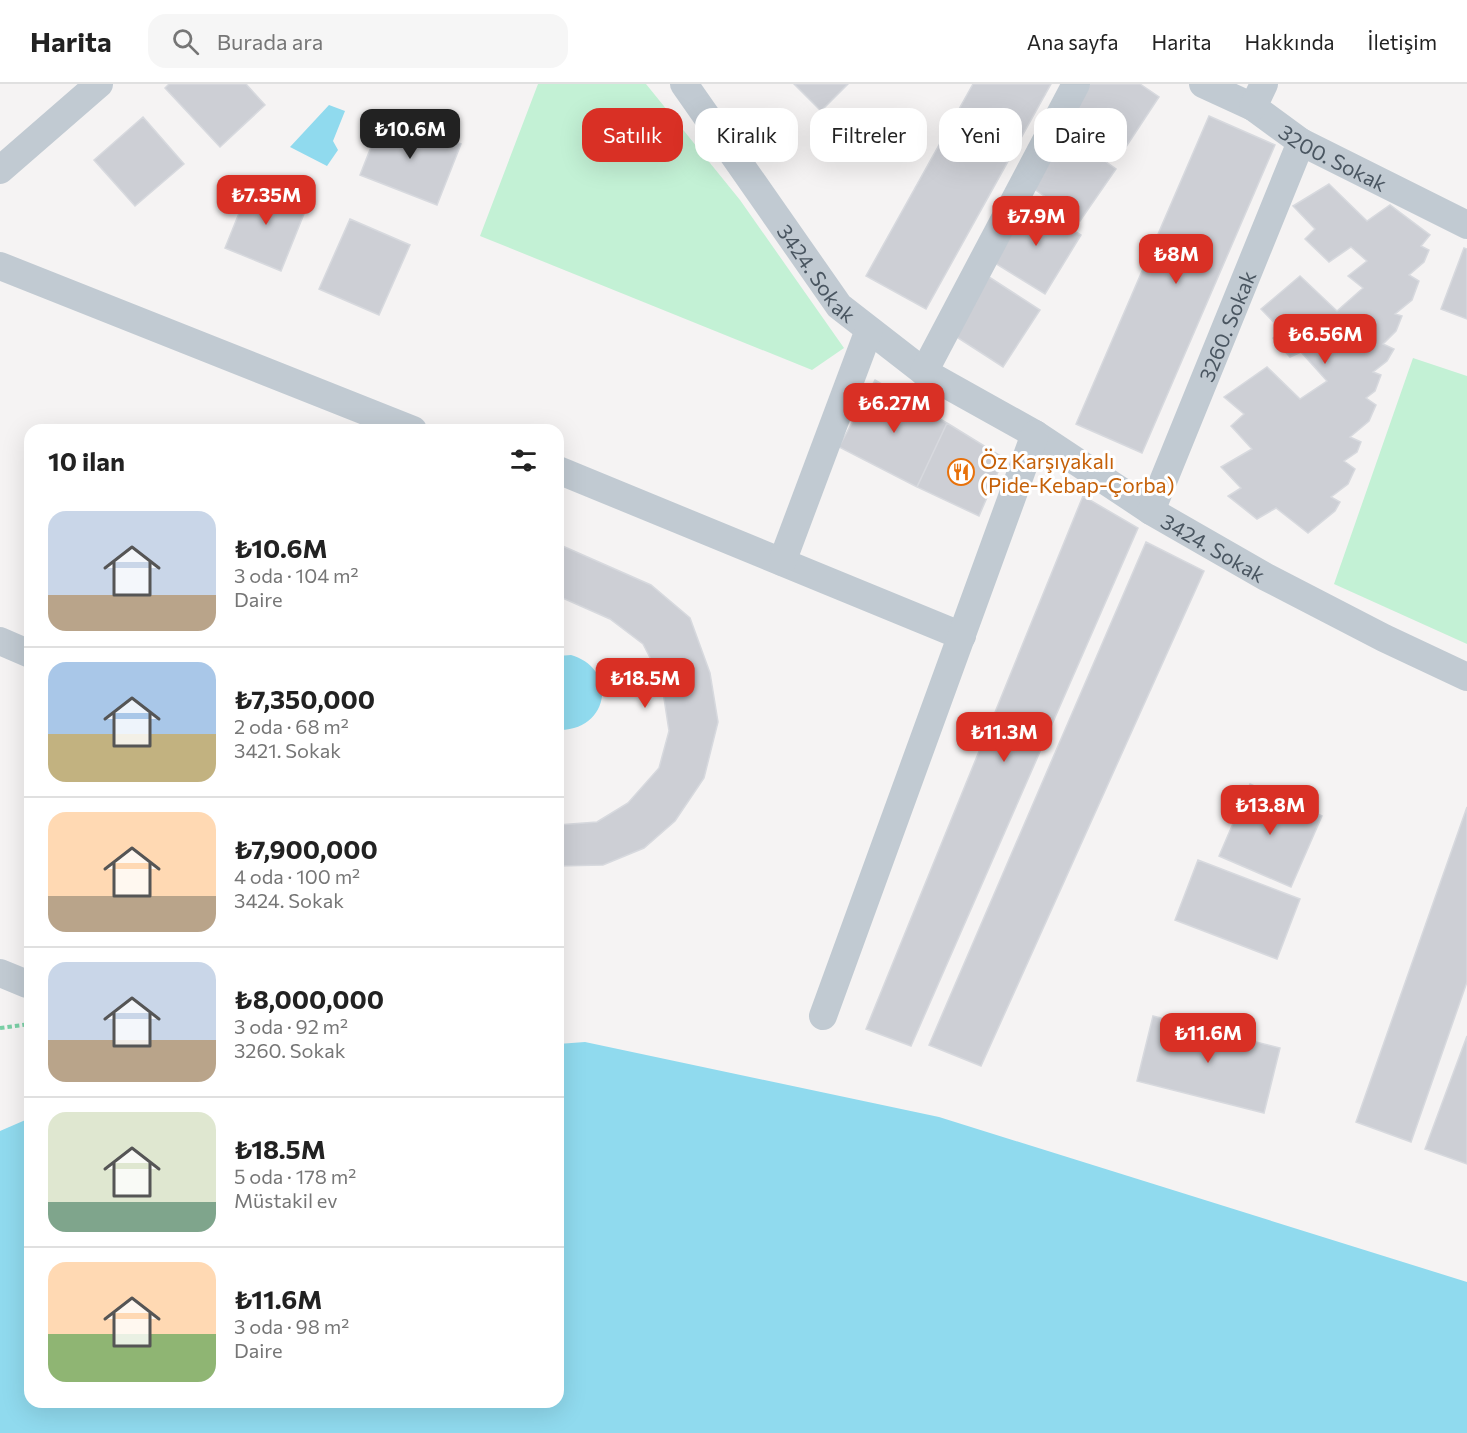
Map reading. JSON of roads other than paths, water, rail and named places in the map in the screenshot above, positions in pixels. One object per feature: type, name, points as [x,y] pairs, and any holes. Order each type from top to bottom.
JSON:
[{"type":"street","points":[[0,170],[99,84]]},
{"type":"street","name":"3424. Sokak","points":[[684,84],[839,306],[924,372],[1035,434],[1151,511],[1266,577],[1384,638],[1467,677]]},
{"type":"street","points":[[924,372],[1076,84]]},
{"type":"street","name":"3200. Sokak","points":[[1203,84],[1258,96],[1301,142],[1467,225]]},
{"type":"street","name":"3260. Sokak","points":[[1151,511],[1301,142]]},
{"type":"street","points":[[0,266],[398,424]]},
{"type":"street","points":[[782,562],[869,330]]},
{"type":"street","points":[[823,1017],[1035,434]]},
{"type":"street","points":[[564,472],[962,636]]},
{"type":"street","points":[[0,641],[24,651]]},
{"type":"street","points":[[0,973],[24,983]]},
{"type":"water","points":[[329,105],[345,111],[333,141],[338,150],[327,166],[290,147]]},
{"type":"water","points":[[571,655],[586,662],[596,673],[601,685],[602,698],[589,721],[576,728],[564,729],[564,656]]},
{"type":"water","points":[[585,1042],[939,1117],[1467,1282],[1467,1433],[0,1433],[0,1131],[24,1121],[24,1408],[564,1408],[564,1044]]},
{"type":"place","name":"Öz Karşıyakalı (Pide-Kebap-Çorba)","points":[[961,472]]}]
